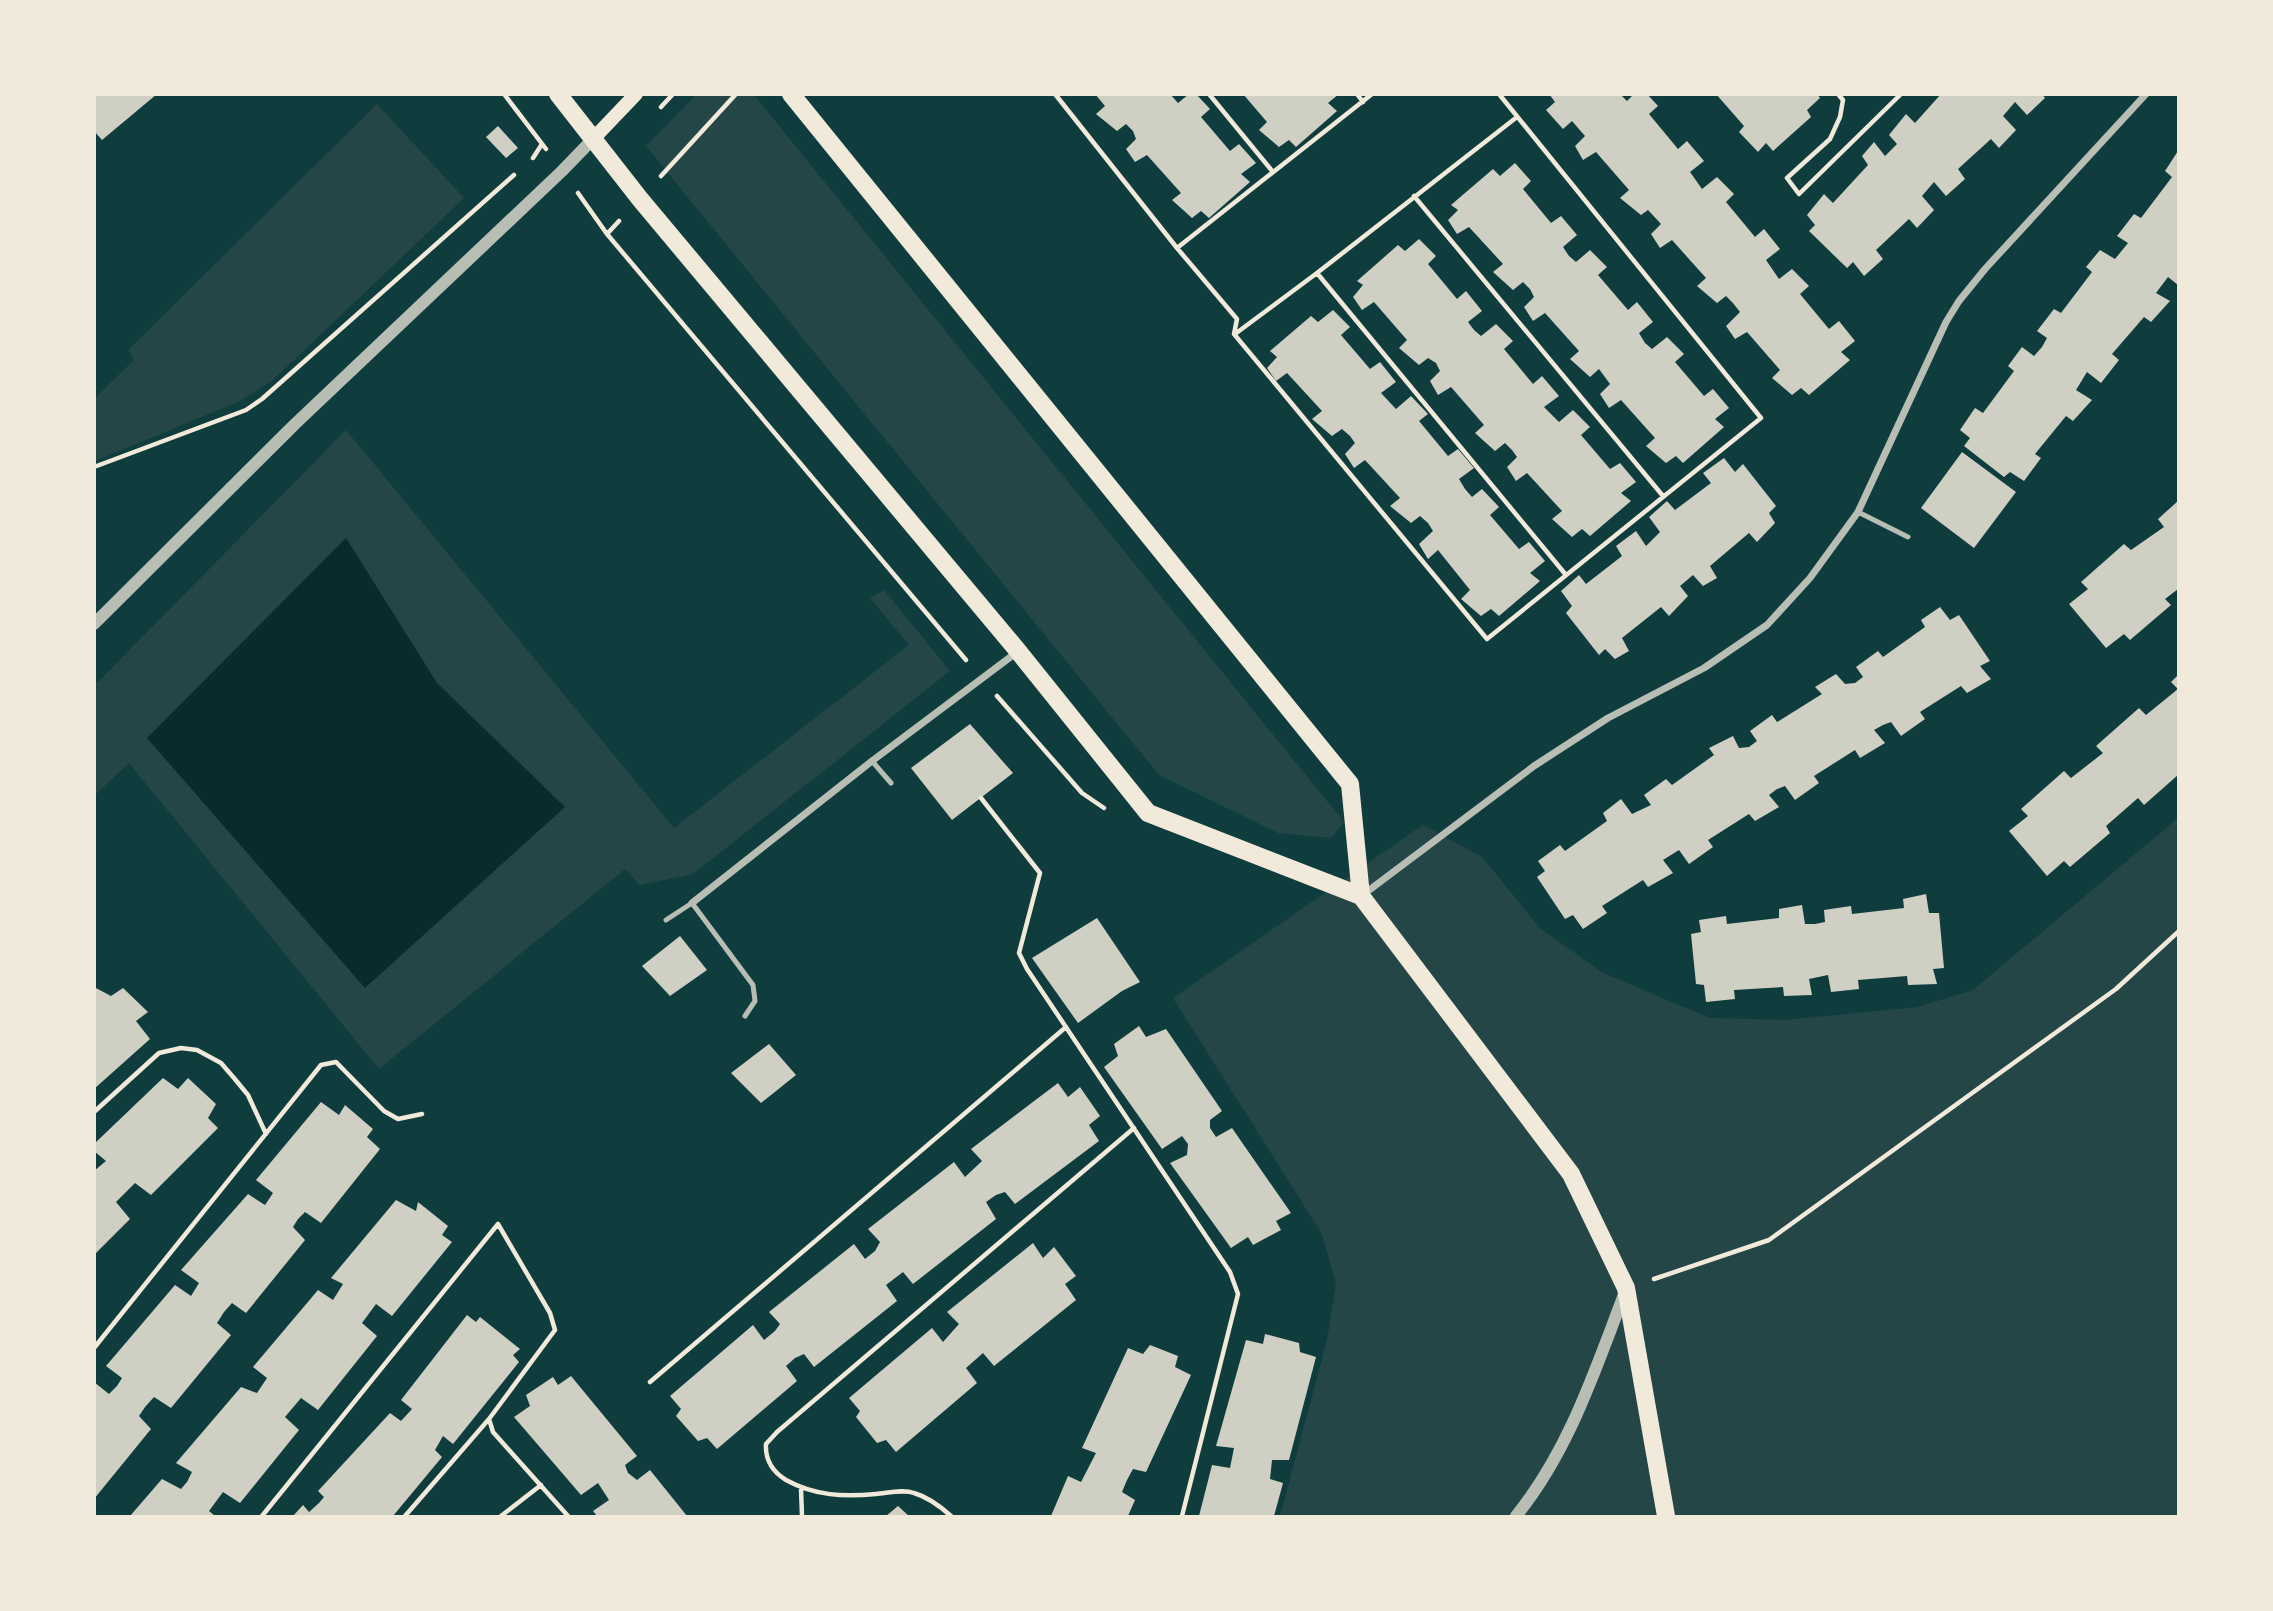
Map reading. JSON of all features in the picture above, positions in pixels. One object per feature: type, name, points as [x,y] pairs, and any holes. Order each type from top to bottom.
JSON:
[{"type":"main road","points":[[558,94],[639,198],[1018,651],[1148,813],[1361,896]]},
{"type":"main road","points":[[593,139],[636,94]]},
{"type":"main road","points":[[791,94],[1350,784],[1361,896],[1571,1174],[1626,1288],[1666,1517]]},
{"type":"street","points":[[1361,896],[1534,766],[1608,718],[1704,668],[1767,625],[1810,578],[1858,512],[1946,323],[1959,301],[1984,269],[2146,94]]},
{"type":"street","points":[[94,624],[295,424],[593,139]]},
{"type":"street","points":[[692,903],[872,761],[1018,651]]},
{"type":"street","points":[[1516,1517],[1537,1491],[1575,1421],[1626,1288]]},
{"type":"lane","points":[[1858,512],[1908,537]]},
{"type":"lane","points":[[872,761],[891,783]]},
{"type":"lane","points":[[666,920],[692,903],[753,985],[755,1001],[745,1016]]},
{"type":"path","points":[[504,94],[607,234],[982,678],[1082,793],[1107,811]]},
{"type":"path","points":[[607,234],[736,94]]},
{"type":"path","points":[[1055,94],[1237,319],[1234,334]]},
{"type":"path","points":[[1209,94],[1273,172]]},
{"type":"path","points":[[1357,94],[1363,102]]},
{"type":"path","points":[[1177,248],[1372,94]]},
{"type":"path","points":[[1234,334],[1487,639],[1760,418],[1499,94]]},
{"type":"path","points":[[1839,94],[1843,100],[1840,117],[1830,139],[1787,178],[1799,194],[1901,94]]},
{"type":"path","points":[[1234,334],[1517,117]]},
{"type":"path","points":[[94,467],[246,410],[262,399],[533,158],[542,144]]},
{"type":"path","points":[[1414,197],[1663,496]]},
{"type":"path","points":[[1317,273],[1566,575]]},
{"type":"path","points":[[981,798],[1040,873],[1019,953],[1027,969],[1230,1272],[1238,1294],[1182,1517]]},
{"type":"path","points":[[1626,1288],[1769,1240],[2116,989],[2179,932]]},
{"type":"path","points":[[650,1382],[1066,1027]]},
{"type":"path","points":[[94,1112],[159,1054],[181,1048],[197,1049],[220,1063],[248,1095],[266,1134]]},
{"type":"path","points":[[94,1348],[321,1065],[336,1062],[384,1111],[398,1119],[422,1114]]},
{"type":"path","points":[[951,1517],[939,1506],[914,1493],[839,1496],[801,1489],[779,1476],[772,1467],[765,1455],[766,1444],[1134,1128]]},
{"type":"path","points":[[262,1517],[498,1224],[550,1313],[555,1330],[489,1419],[405,1517]]},
{"type":"path","points":[[489,1419],[493,1433],[568,1517]]},
{"type":"path","points":[[501,1517],[541,1485]]},
{"type":"path","points":[[801,1489],[802,1517]]},
{"type":"shaded area","points":[[696,95],[754,95],[1344,822],[1331,838],[1278,833],[1159,775],[646,146]]},
{"type":"shaded area","points":[[377,104],[464,198],[272,381],[238,402],[95,461],[95,398],[134,360],[128,350]]},
{"type":"shaded area","points":[[346,430],[674,828],[909,645],[870,598],[884,590],[950,671],[693,874],[640,885],[625,869],[379,1069],[129,763],[95,795],[95,685]]},
{"type":"shaded area","points":[[346,538],[437,683],[565,807],[365,988],[147,738]]},
{"type":"shaded area","points":[[2178,818],[2178,1516],[1280,1516],[1327,1340],[1336,1285],[1322,1234],[1173,998],[1423,825],[1482,857],[1540,928],[1603,973],[1710,1018],[1785,1020],[1917,1007],[1973,990]]},
{"type":"building","points":[[94,94],[157,94],[102,140],[94,131]]},
{"type":"building","points":[[1095,94],[1170,94],[1178,103],[1189,94],[1196,94],[1210,109],[1201,117],[1230,151],[1239,144],[1256,163],[1241,174],[1250,182],[1209,218],[1201,211],[1192,218],[1172,200],[1181,193],[1147,155],[1135,162],[1126,149],[1136,139],[1133,131],[1126,124],[1117,131],[1096,114],[1105,106]]},
{"type":"building","points":[[1243,94],[1339,94],[1328,103],[1337,111],[1296,147],[1289,140],[1279,147],[1259,130],[1267,122]]},
{"type":"building","points":[[1549,94],[1620,94],[1627,101],[1634,94],[1647,94],[1658,106],[1649,114],[1678,149],[1687,141],[1704,161],[1690,172],[1702,189],[1717,177],[1734,194],[1726,202],[1755,237],[1764,229],[1780,249],[1766,260],[1779,279],[1792,269],[1809,286],[1800,294],[1829,329],[1839,321],[1855,341],[1841,352],[1850,360],[1809,395],[1801,388],[1792,395],[1772,378],[1780,370],[1747,332],[1735,339],[1726,326],[1740,312],[1733,303],[1726,296],[1717,303],[1697,286],[1706,278],[1672,240],[1660,248],[1651,234],[1661,224],[1648,210],[1641,215],[1620,198],[1629,190],[1596,152],[1583,160],[1575,146],[1585,136],[1572,121],[1563,129],[1546,110],[1555,102]]},
{"type":"building","points":[[1716,94],[1817,94],[1820,98],[1807,110],[1811,117],[1773,151],[1766,143],[1758,152],[1739,132],[1744,126]]},
{"type":"building","points":[[1941,94],[2042,94],[2045,98],[2027,115],[2015,102],[2003,116],[2016,130],[1999,148],[1991,139],[1958,169],[1965,179],[1946,196],[1934,182],[1922,196],[1934,210],[1917,228],[1909,219],[1876,250],[1883,259],[1864,276],[1853,262],[1847,268],[1809,231],[1815,225],[1807,215],[1824,194],[1833,203],[1868,165],[1862,156],[1874,142],[1885,156],[1897,144],[1889,135],[1906,114],[1915,123]]},
{"type":"building","points":[[498,126],[518,148],[506,158],[486,137]]},
{"type":"building","points":[[2178,151],[2178,285],[2168,277],[2156,293],[2170,301],[2151,322],[2144,317],[2112,354],[2119,360],[2101,383],[2087,372],[2076,390],[2092,400],[2073,421],[2066,416],[2035,454],[2041,458],[2024,481],[2010,472],[2004,477],[1964,446],[1970,438],[1960,430],[1975,408],[1983,413],[2014,371],[2008,366],[2022,347],[2034,356],[2042,347],[2047,338],[2037,331],[2054,309],[2061,313],[2092,272],[2086,267],[2100,250],[2115,259],[2128,243],[2117,236],[2134,214],[2141,218],[2172,177],[2165,171]]},
{"type":"building","points":[[1515,163],[1531,181],[1523,189],[1551,223],[1561,216],[1577,235],[1563,247],[1569,256],[1576,262],[1590,250],[1607,267],[1598,275],[1628,310],[1637,302],[1653,322],[1639,333],[1645,343],[1652,349],[1667,337],[1684,354],[1675,362],[1704,396],[1713,389],[1729,408],[1715,419],[1724,427],[1683,463],[1676,456],[1666,463],[1646,446],[1655,438],[1621,400],[1609,408],[1600,394],[1610,384],[1599,369],[1590,377],[1570,359],[1579,351],[1545,313],[1533,321],[1524,307],[1534,297],[1530,289],[1523,282],[1513,290],[1493,272],[1503,264],[1469,227],[1457,234],[1448,220],[1458,210],[1451,205],[1493,169],[1500,176]]},
{"type":"building","points":[[1419,239],[1436,256],[1428,264],[1457,299],[1466,291],[1482,311],[1468,322],[1474,330],[1481,336],[1496,324],[1513,341],[1504,349],[1533,384],[1542,376],[1559,396],[1544,407],[1559,422],[1573,410],[1590,427],[1581,435],[1610,469],[1620,463],[1636,482],[1621,493],[1631,501],[1590,536],[1582,529],[1572,537],[1552,519],[1562,511],[1527,473],[1516,481],[1507,467],[1517,457],[1512,450],[1505,443],[1495,451],[1475,433],[1484,425],[1451,387],[1438,395],[1430,381],[1440,371],[1436,363],[1428,358],[1419,365],[1399,348],[1407,340],[1374,302],[1362,310],[1353,297],[1363,285],[1357,281],[1398,245],[1405,251]]},
{"type":"building","points":[[1333,310],[1350,327],[1341,335],[1370,369],[1380,362],[1396,382],[1381,393],[1396,409],[1411,396],[1428,414],[1419,421],[1448,456],[1458,449],[1474,468],[1459,479],[1465,489],[1472,497],[1482,489],[1499,507],[1490,515],[1519,549],[1529,542],[1545,561],[1530,573],[1540,581],[1499,616],[1491,609],[1481,616],[1461,599],[1470,590],[1438,550],[1428,559],[1419,544],[1433,531],[1428,523],[1420,516],[1411,523],[1390,506],[1400,498],[1365,460],[1354,468],[1345,454],[1355,443],[1350,436],[1342,429],[1332,436],[1312,419],[1322,411],[1287,373],[1276,381],[1267,368],[1277,357],[1270,351],[1311,316],[1318,322]]},
{"type":"building","points":[[1962,452],[2016,492],[1974,548],[1921,508]]},
{"type":"building","points":[[1724,458],[1735,472],[1743,464],[1776,506],[1769,513],[1775,523],[1757,542],[1749,533],[1710,566],[1717,578],[1703,586],[1693,575],[1680,586],[1688,596],[1669,616],[1661,607],[1622,638],[1629,651],[1615,659],[1605,649],[1599,655],[1566,613],[1572,606],[1561,591],[1579,575],[1586,584],[1622,556],[1616,546],[1636,531],[1646,546],[1660,532],[1649,517],[1667,501],[1675,510],[1711,483],[1703,473]]},
{"type":"building","points":[[2178,501],[2178,589],[2165,599],[2171,605],[2130,640],[2124,634],[2106,648],[2069,604],[2088,589],[2081,582],[2124,544],[2131,550],[2164,527],[2158,519]]},
{"type":"building","points":[[1940,607],[1950,620],[1959,615],[1990,661],[1980,666],[1991,679],[1967,693],[1961,686],[1920,712],[1925,719],[1901,736],[1891,722],[1874,730],[1885,743],[1860,758],[1855,750],[1814,776],[1819,783],[1795,800],[1785,786],[1777,789],[1769,795],[1779,807],[1755,821],[1749,814],[1708,840],[1713,847],[1689,864],[1679,850],[1663,860],[1673,873],[1648,887],[1643,880],[1602,906],[1607,913],[1583,929],[1573,915],[1565,919],[1537,877],[1545,871],[1538,861],[1560,845],[1565,851],[1607,821],[1603,813],[1621,799],[1632,814],[1651,805],[1644,795],[1666,779],[1672,785],[1714,755],[1709,748],[1733,736],[1739,748],[1749,747],[1757,741],[1750,731],[1772,715],[1777,722],[1822,694],[1815,687],[1836,674],[1845,684],[1855,683],[1863,677],[1856,667],[1878,651],[1883,657],[1925,627],[1921,620]]},
{"type":"building","points":[[2178,675],[2178,689],[2171,682]]},
{"type":"building","points":[[2178,689],[2178,775],[2144,805],[2138,798],[2106,826],[2110,833],[2070,867],[2064,861],[2047,876],[2009,831],[2028,816],[2021,809],[2064,771],[2071,778],[2103,753],[2096,746],[2139,708],[2146,715]]},
{"type":"building","points":[[970,724],[1013,773],[952,820],[911,768]]},
{"type":"building","points":[[1926,894],[1929,913],[1939,913],[1944,968],[1933,969],[1937,984],[1908,985],[1907,976],[1858,980],[1859,989],[1831,992],[1828,975],[1809,979],[1812,995],[1784,996],[1783,987],[1734,990],[1735,999],[1706,1002],[1704,985],[1696,984],[1691,934],[1701,932],[1699,920],[1726,916],[1727,924],[1779,918],[1779,909],[1802,905],[1805,924],[1815,924],[1825,922],[1824,910],[1851,906],[1852,914],[1904,908],[1903,899]]},
{"type":"building","points":[[1097,918],[1140,982],[1122,991],[1078,1023],[1032,958]]},
{"type":"building","points":[[680,936],[707,970],[670,996],[642,966]]},
{"type":"building","points":[[94,987],[111,996],[123,988],[148,1012],[136,1021],[150,1039],[94,1089]]},
{"type":"building","points":[[1139,1026],[1146,1037],[1166,1029],[1222,1111],[1210,1120],[1210,1128],[1216,1137],[1232,1128],[1291,1213],[1276,1221],[1281,1230],[1253,1245],[1248,1237],[1231,1248],[1170,1163],[1187,1155],[1188,1144],[1182,1136],[1162,1149],[1104,1067],[1118,1056],[1114,1044]]},
{"type":"building","points":[[769,1044],[796,1075],[761,1103],[731,1073]]},
{"type":"building","points":[[163,1078],[178,1089],[188,1078],[216,1104],[208,1118],[218,1128],[151,1195],[135,1183],[116,1202],[130,1219],[94,1255],[94,1171],[106,1161],[94,1151],[94,1144]]},
{"type":"building","points":[[1058,1083],[1068,1097],[1080,1087],[1100,1116],[1089,1125],[1099,1141],[1015,1204],[1005,1192],[986,1202],[996,1219],[913,1284],[903,1272],[886,1285],[897,1301],[814,1367],[804,1354],[795,1358],[786,1366],[797,1381],[717,1449],[707,1438],[698,1441],[676,1416],[681,1409],[670,1396],[753,1325],[764,1340],[775,1331],[780,1324],[769,1312],[854,1244],[865,1259],[875,1251],[880,1242],[868,1229],[954,1162],[965,1177],[982,1161],[971,1149]]},
{"type":"building","points":[[321,1102],[339,1115],[345,1105],[373,1129],[367,1137],[380,1149],[321,1223],[305,1212],[298,1219],[293,1227],[305,1240],[246,1313],[232,1303],[224,1312],[217,1323],[231,1335],[171,1408],[154,1397],[145,1407],[139,1416],[151,1429],[94,1499],[94,1382],[109,1394],[122,1378],[106,1366],[175,1285],[191,1296],[199,1283],[181,1270],[248,1194],[265,1205],[273,1193],[256,1180]]},
{"type":"building","points":[[396,1200],[416,1211],[418,1202],[448,1226],[442,1235],[452,1242],[392,1316],[376,1304],[362,1323],[377,1336],[318,1410],[301,1398],[285,1417],[299,1430],[240,1503],[223,1492],[209,1511],[215,1516],[130,1516],[162,1479],[181,1489],[187,1482],[192,1472],[176,1463],[241,1387],[257,1393],[267,1378],[253,1367],[318,1290],[333,1300],[343,1284],[331,1278]]},
{"type":"building","points":[[1033,1243],[1043,1258],[1054,1247],[1076,1276],[1065,1284],[1076,1300],[994,1366],[983,1353],[966,1368],[977,1383],[896,1452],[886,1440],[877,1443],[856,1417],[860,1411],[849,1398],[932,1328],[943,1342],[959,1324],[947,1312]]},
{"type":"building","points":[[467,1315],[476,1322],[480,1317],[520,1349],[513,1355],[519,1362],[453,1444],[443,1436],[435,1450],[442,1457],[393,1516],[293,1516],[303,1505],[309,1512],[319,1503],[324,1497],[318,1491],[390,1413],[401,1421],[412,1409],[401,1400]]},
{"type":"building","points":[[1265,1334],[1299,1343],[1300,1352],[1316,1357],[1289,1460],[1272,1460],[1270,1479],[1283,1483],[1274,1516],[1199,1516],[1212,1465],[1230,1468],[1234,1448],[1216,1446],[1246,1340],[1263,1344]]},
{"type":"building","points":[[1150,1345],[1178,1356],[1175,1367],[1191,1375],[1146,1472],[1133,1469],[1127,1480],[1122,1492],[1135,1500],[1128,1516],[1051,1516],[1068,1476],[1081,1482],[1096,1453],[1082,1448],[1128,1348],[1143,1354]]},
{"type":"building","points":[[571,1376],[637,1456],[625,1465],[628,1473],[637,1480],[650,1470],[687,1516],[597,1516],[593,1511],[609,1500],[598,1483],[581,1495],[514,1417],[530,1406],[526,1395],[553,1377],[558,1385]]},
{"type":"building","points":[[898,1506],[909,1516],[886,1516]]}]
